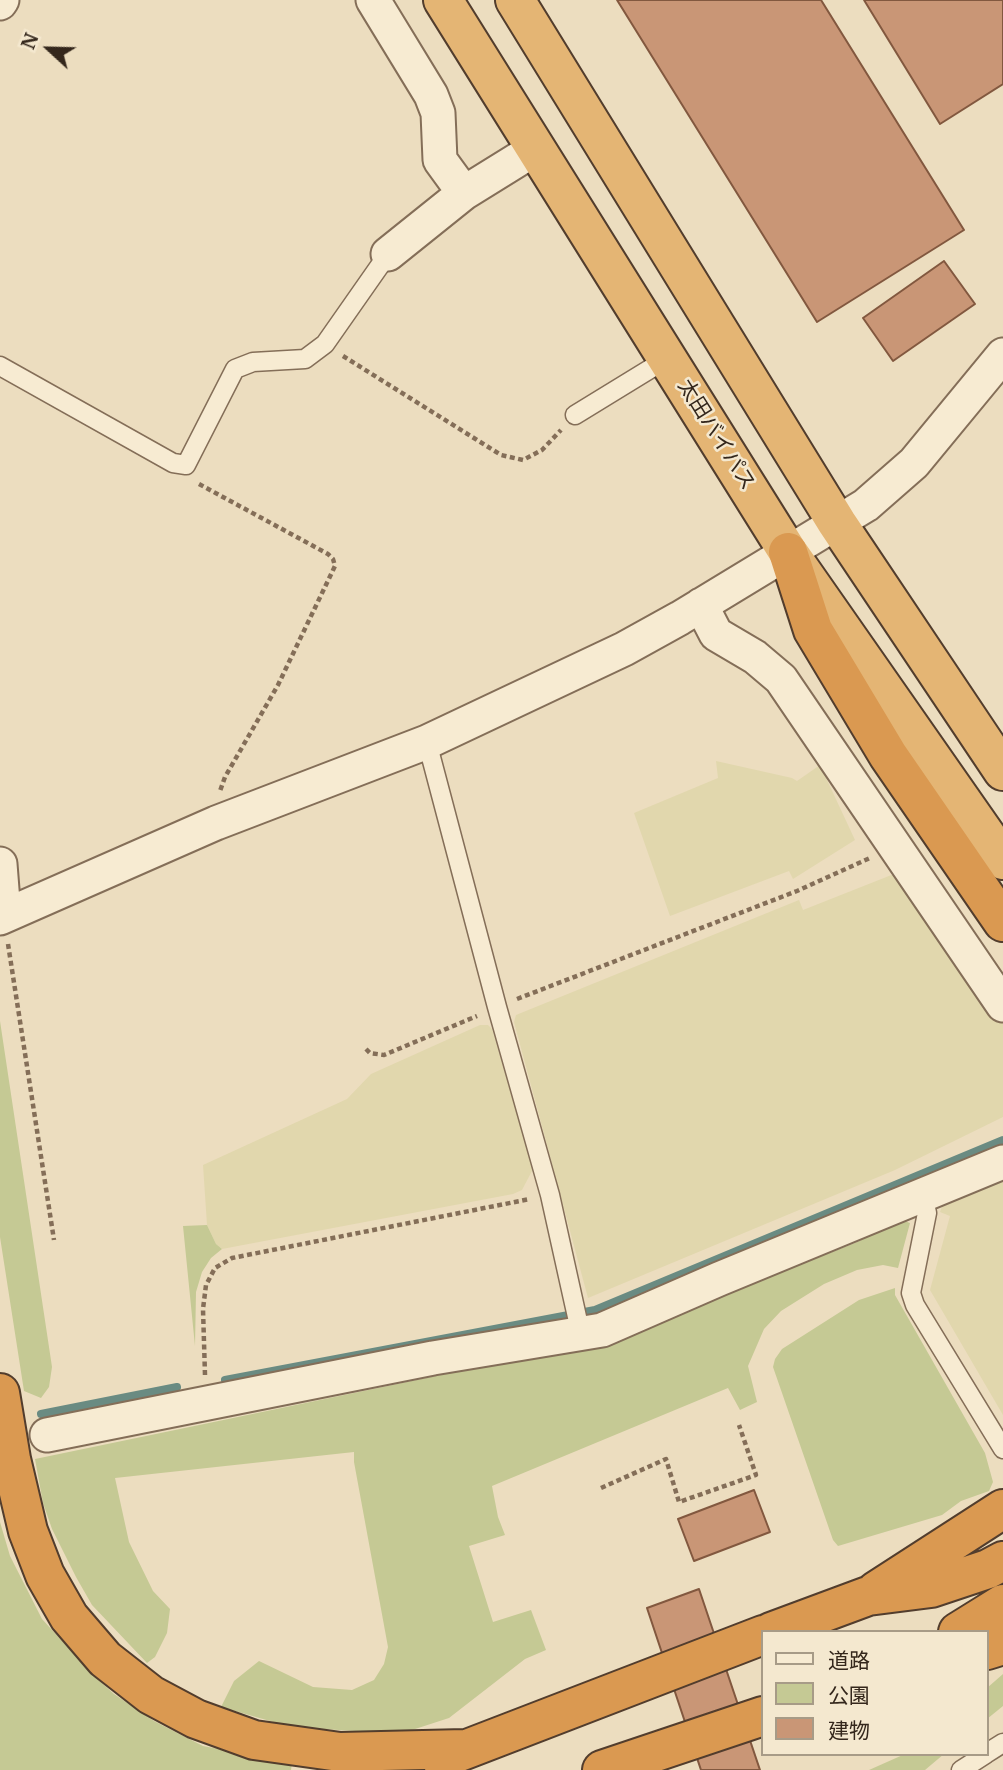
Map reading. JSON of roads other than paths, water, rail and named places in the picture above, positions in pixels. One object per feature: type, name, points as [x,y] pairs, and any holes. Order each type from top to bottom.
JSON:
[{"type":"highway","name":"太田バイパス","points":[[443,0],[788,552],[1003,860]]},
{"type":"highway","points":[[515,0],[837,523],[1003,771]]},
{"type":"highway","points":[[788,552],[813,630],[888,755],[1003,922]]},
{"type":"highway","points":[[0,1393],[11,1459],[28,1531],[45,1575],[69,1617],[105,1660],[151,1695],[196,1718],[254,1740],[340,1752],[465,1749]]},
{"type":"highway","points":[[869,1596],[1003,1509]]},
{"type":"highway","points":[[776,1630],[869,1596],[931,1588],[988,1569],[1003,1561]]},
{"type":"highway","points":[[961,1630],[1003,1604]]},
{"type":"highway","points":[[413,1770],[762,1635]]},
{"type":"highway","points":[[602,1770],[762,1716]]},
{"type":"street","points":[[373,0],[431,95],[438,113],[440,160],[464,193]]},
{"type":"street","points":[[388,254],[464,193],[535,149]]},
{"type":"street","points":[[0,864],[2,917],[216,823],[427,742],[624,649],[866,505],[914,463],[1003,355]]},
{"type":"street","points":[[701,605],[716,634],[755,657],[781,679],[1003,1005]]},
{"type":"street","points":[[47,1435],[433,1358],[602,1330],[1003,1162]]},
{"type":"lane","points":[[0,366],[173,463],[186,465],[236,369],[253,362],[305,359],[325,344],[388,254]]},
{"type":"lane","points":[[575,415],[667,358]]},
{"type":"lane","points":[[427,742],[550,1195],[581,1335]]},
{"type":"lane","points":[[923,1195],[927,1213],[911,1293],[915,1305],[1003,1449]]},
{"type":"lane","points":[[961,1770],[983,1756]]},
{"type":"waterway","points":[[225,1380],[595,1310],[1003,1140]]},
{"type":"waterway","points":[[41,1414],[177,1387]]}]
